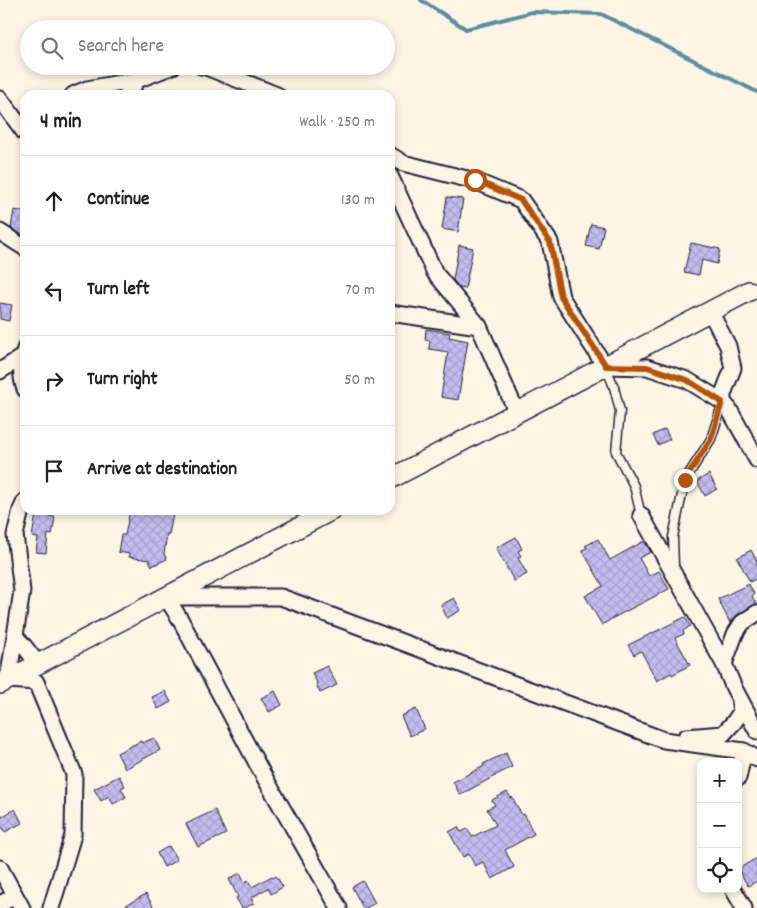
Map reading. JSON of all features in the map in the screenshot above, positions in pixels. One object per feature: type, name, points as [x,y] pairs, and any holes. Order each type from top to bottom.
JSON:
[{"type":"street","points":[[84,90],[137,80],[150,75]]},
{"type":"street","points":[[226,75],[264,90]]},
{"type":"street","points":[[131,90],[137,80]]},
{"type":"street","points":[[0,99],[20,122]]},
{"type":"street","points":[[395,159],[402,163],[475,180],[521,200],[550,242],[561,297],[606,366]]},
{"type":"street","points":[[395,187],[435,273],[479,326],[517,413]]},
{"type":"street","points":[[0,232],[20,245]]},
{"type":"street","points":[[395,476],[753,288]]},
{"type":"street","points":[[710,311],[728,346],[733,368],[723,394],[722,402]]},
{"type":"street","points":[[395,314],[479,326]]},
{"type":"street","points":[[0,371],[20,356]]},
{"type":"street","points":[[606,366],[647,367],[687,380],[722,402],[729,409],[757,460]]},
{"type":"street","points":[[21,515],[15,535],[22,591],[15,636],[4,682],[37,673],[59,653],[322,515]]},
{"type":"street","points":[[641,515],[724,664],[738,697],[757,731]]},
{"type":"street","points":[[166,597],[281,597],[664,740],[751,755],[742,771]]},
{"type":"street","points":[[166,597],[261,771],[339,908]]},
{"type":"street","points":[[724,664],[735,634],[742,623],[757,612]]},
{"type":"street","points":[[15,636],[24,646],[37,673],[74,774],[73,835],[51,908]]},
{"type":"street","points":[[664,740],[723,734],[741,712],[738,697]]},
{"type":"street","points":[[0,868],[18,902],[0,904]]},
{"type":"street","points":[[735,893],[744,908]]},
{"type":"lane","points":[[606,366],[620,411],[616,452],[634,486],[641,515]]},
{"type":"lane","points":[[674,574],[673,537],[685,480],[711,439],[722,402]]},
{"type":"building","points":[[447,197],[463,199],[458,232],[442,229]]},
{"type":"building","points":[[14,210],[20,211],[20,233],[11,228]]},
{"type":"building","points":[[591,224],[604,227],[599,249],[586,246]]},
{"type":"building","points":[[691,243],[720,249],[717,264],[702,260],[699,275],[684,272]]},
{"type":"building","points":[[459,245],[473,248],[465,289],[460,288],[453,280]]},
{"type":"building","points":[[0,303],[12,305],[9,321],[0,319]]},
{"type":"building","points":[[426,329],[450,333],[449,337],[468,341],[458,400],[441,397],[448,352],[429,349],[430,341],[425,340]]},
{"type":"building","points":[[665,429],[670,439],[658,445],[653,435]]},
{"type":"building","points":[[709,474],[717,489],[705,496],[697,481]]},
{"type":"building","points":[[36,515],[55,517],[52,535],[48,534],[46,553],[36,552],[38,538],[32,537]]},
{"type":"building","points":[[129,515],[173,515],[169,534],[167,534],[164,554],[167,559],[152,566],[149,560],[129,557],[130,554],[118,552],[121,535],[125,535]]},
{"type":"building","points":[[516,537],[522,549],[518,551],[521,556],[518,558],[527,574],[514,581],[496,548]]},
{"type":"building","points":[[598,539],[610,560],[644,541],[651,552],[639,558],[649,576],[659,571],[669,589],[602,625],[585,596],[603,586],[582,550],[587,548],[585,546]]},
{"type":"building","points":[[751,550],[757,561],[757,578],[750,582],[737,558]]},
{"type":"building","points":[[749,584],[756,604],[737,615],[730,623],[718,599]]},
{"type":"building","points":[[454,598],[461,610],[447,618],[441,605]]},
{"type":"building","points":[[685,617],[690,626],[683,631],[684,634],[675,638],[690,665],[657,681],[641,651],[634,655],[628,645]]},
{"type":"building","points":[[327,666],[337,685],[320,693],[312,673]]},
{"type":"building","points":[[165,691],[171,702],[158,709],[152,697]]},
{"type":"building","points":[[275,691],[282,705],[269,712],[261,698]]},
{"type":"building","points":[[416,709],[425,729],[410,736],[401,716]]},
{"type":"building","points":[[154,738],[160,750],[125,769],[117,753],[141,741],[142,743]]},
{"type":"building","points":[[506,753],[512,767],[460,795],[453,782]]},
{"type":"building","points":[[119,776],[125,786],[121,788],[126,797],[113,804],[109,796],[101,801],[94,789]]},
{"type":"building","points":[[507,792],[522,815],[524,814],[534,834],[505,850],[514,867],[492,879],[483,862],[475,866],[469,854],[463,857],[449,832],[458,827],[461,832],[468,829],[472,837],[496,825],[487,809],[495,805],[492,800]]},
{"type":"building","points":[[15,809],[22,823],[5,832],[0,824],[0,818]]},
{"type":"building","points":[[215,810],[226,834],[198,847],[186,824]]},
{"type":"building","points":[[169,846],[177,860],[164,867],[157,853]]},
{"type":"building","points":[[757,858],[757,881],[748,886],[742,876],[742,867]]},
{"type":"building","points":[[240,873],[245,882],[248,880],[252,887],[272,876],[273,878],[276,876],[283,887],[271,894],[268,888],[251,898],[254,903],[242,908],[229,879]]},
{"type":"building","points":[[363,881],[375,903],[366,908],[363,908],[352,887]]},
{"type":"building","points":[[146,894],[154,908],[121,908]]},
{"type":"waterway","points":[[421,0],[466,29],[532,12],[601,14],[757,92]]},
{"type":"route","points":[[475,180],[521,200],[550,242],[561,297],[606,366],[647,367],[687,380],[722,402],[711,439],[685,480]]}]
